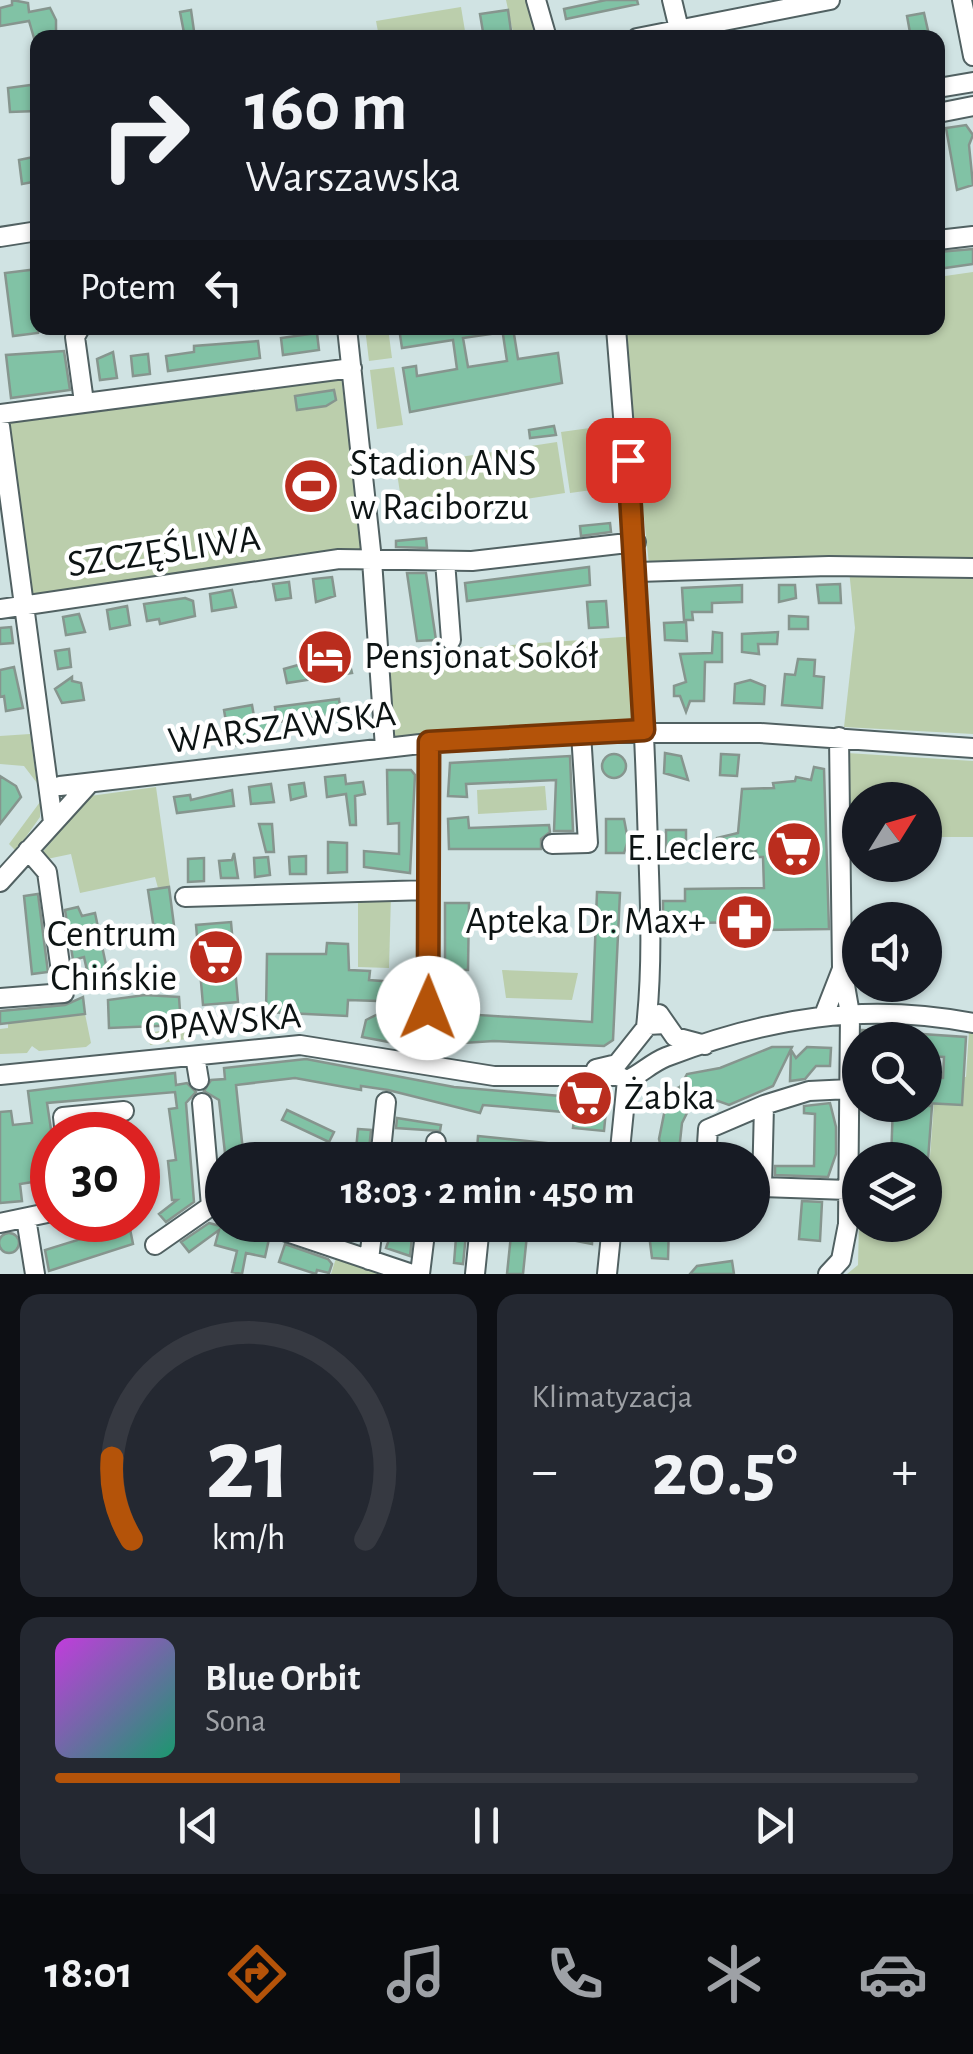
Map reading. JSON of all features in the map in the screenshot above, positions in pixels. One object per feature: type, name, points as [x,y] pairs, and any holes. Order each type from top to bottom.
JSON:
[{"type":"street","points":[[536,0],[545,30]]},
{"type":"street","points":[[672,0],[679,29]]},
{"type":"street","points":[[674,30],[830,0]]},
{"type":"street","points":[[962,0],[973,56]]},
{"type":"street","points":[[945,87],[973,82]]},
{"type":"street","points":[[945,111],[973,106]]},
{"type":"street","points":[[0,237],[30,232]]},
{"type":"street","points":[[945,239],[973,236]]},
{"type":"street","points":[[76,335],[84,402]]},
{"type":"street","points":[[348,335],[372,560],[385,748]]},
{"type":"street","points":[[617,335],[638,572],[651,982],[668,1056]]},
{"type":"street","points":[[0,414],[352,368]]},
{"type":"street","points":[[0,426],[22,605],[63,796],[28,850],[0,882]]},
{"type":"street","name":"SZCZĘŚLIWA","points":[[0,609],[339,559],[446,561],[530,557],[636,542]]},
{"type":"street","points":[[446,561],[452,640]]},
{"type":"street","points":[[638,572],[828,566],[973,568]]},
{"type":"street","name":"WARSZAWSKA","points":[[63,796],[429,742],[581,733],[644,730],[838,737],[973,748]]},
{"type":"street","points":[[552,844],[588,843],[581,733]]},
{"type":"street","points":[[824,1015],[842,968],[838,737]]},
{"type":"street","points":[[427,1065],[429,742]]},
{"type":"street","points":[[0,998],[64,993],[47,872],[28,850]]},
{"type":"street","points":[[185,897],[429,890]]},
{"type":"street","points":[[848,1002],[850,1022]]},
{"type":"street","name":"OPAWSKA","points":[[0,1075],[300,1045],[494,1076],[570,1078],[621,1073],[793,1018],[850,1014],[973,1023]]},
{"type":"street","points":[[662,1029],[705,1045]]},
{"type":"street","points":[[619,1142],[621,1073],[662,1029]]},
{"type":"street","points":[[195,1056],[199,1080]]},
{"type":"street","points":[[707,1142],[708,1129],[764,1105],[810,1090],[842,1089]]},
{"type":"street","points":[[382,1142],[386,1102]]},
{"type":"street","points":[[202,1103],[208,1142]]},
{"type":"street","points":[[761,1142],[764,1105]]},
{"type":"street","points":[[770,1187],[842,1190]]},
{"type":"street","points":[[155,1245],[205,1215]]},
{"type":"street","points":[[0,1224],[30,1217]]},
{"type":"street","points":[[26,1218],[35,1274]]},
{"type":"street","points":[[316,1242],[412,1274]]},
{"type":"street","points":[[369,1260],[371,1242]]},
{"type":"street","points":[[420,1274],[424,1242]]},
{"type":"street","points":[[475,1274],[478,1242]]},
{"type":"street","points":[[607,1274],[610,1242]]},
{"type":"street","points":[[828,1274],[841,1260],[846,1242]]},
{"type":"green space","points":[[506,0],[526,0],[536,30],[512,30]]},
{"type":"green space","points":[[461,7],[465,30],[378,30],[376,21]]},
{"type":"green space","points":[[973,272],[973,562],[649,565],[625,335],[945,335],[945,276]]},
{"type":"green space","points":[[366,335],[389,335],[392,358],[369,361]]},
{"type":"green space","points":[[394,367],[403,425],[377,429],[370,370]]},
{"type":"green space","name":"Stadion ANS w Raciborzu","points":[[341,376],[363,552],[33,598],[8,420]]},
{"type":"green space","points":[[590,428],[599,489],[570,493],[561,432]]},
{"type":"green space","points":[[557,442],[565,493],[404,518],[396,467]]},
{"type":"green space","points":[[849,570],[973,573],[973,734],[844,727],[855,628]]},
{"type":"green space","points":[[636,636],[634,726],[395,741],[389,654]]},
{"type":"green space","points":[[30,734],[37,783],[24,766],[0,764],[0,736]]},
{"type":"green space","points":[[847,753],[973,761],[973,837],[942,837],[942,782],[848,782]]},
{"type":"green space","points":[[545,786],[547,810],[478,814],[477,790]]},
{"type":"green space","points":[[156,787],[170,887],[158,888],[155,877],[80,893],[71,854],[47,859],[41,854],[90,796]]},
{"type":"green space","points":[[40,802],[40,817],[16,851],[9,844]]},
{"type":"green space","points":[[358,895],[391,895],[389,968],[358,967]]},
{"type":"green space","points":[[502,970],[578,973],[572,1000],[506,998]]},
{"type":"green space","points":[[85,1014],[91,1043],[86,1047],[39,1051],[32,1046],[27,1053],[0,1054],[0,1029],[8,1028],[8,1023]]},
{"type":"green space","points":[[184,1027],[186,1039],[150,1045],[148,1033]]},
{"type":"green space","points":[[969,1031],[973,1032],[973,1274],[847,1274],[858,1265],[859,1242],[942,1242],[942,1142],[931,1142],[933,1122],[942,1122],[942,1075],[966,1077]]},
{"type":"green space","points":[[337,1255],[378,1268],[378,1274],[331,1274]]},
{"type":"building","points":[[12,0],[28,3],[29,12],[50,8],[56,30],[32,30],[29,21],[0,26],[0,8],[12,5]]},
{"type":"building","points":[[606,0],[637,0],[638,4],[566,19],[564,9]]},
{"type":"building","points":[[191,10],[194,30],[183,30],[180,12]]},
{"type":"building","points":[[508,10],[511,30],[483,30],[480,14]]},
{"type":"building","points":[[924,13],[928,30],[910,30],[907,16]]},
{"type":"building","points":[[30,85],[30,111],[10,112],[8,88]]},
{"type":"building","points":[[966,125],[973,135],[969,145],[973,185],[957,190],[946,128]]},
{"type":"building","points":[[30,158],[30,182],[22,184],[19,160]]},
{"type":"building","points":[[973,249],[973,264],[945,268],[945,251]]},
{"type":"building","points":[[30,270],[30,334],[13,336],[5,273]]},
{"type":"building","points":[[317,335],[319,350],[283,355],[281,338]]},
{"type":"building","points":[[400,335],[484,335],[463,338],[468,367],[507,361],[503,335],[514,335],[518,359],[558,353],[562,383],[410,412],[403,368],[416,366],[417,376],[457,369],[453,340],[402,348]]},
{"type":"building","points":[[258,341],[260,358],[168,371],[166,356],[194,352],[194,346]]},
{"type":"building","points":[[64,351],[70,390],[11,398],[6,355]]},
{"type":"building","points":[[113,352],[117,378],[100,380],[97,359]]},
{"type":"building","points":[[148,354],[150,374],[133,376],[131,356]]},
{"type":"building","points":[[334,390],[336,400],[326,406],[297,410],[295,396]]},
{"type":"building","points":[[554,426],[556,435],[530,438],[529,430]]},
{"type":"building","points":[[610,523],[611,532],[581,536],[580,526]]},
{"type":"building","points":[[426,538],[427,548],[396,547],[396,541]]},
{"type":"building","points":[[589,567],[590,585],[467,601],[465,583]]},
{"type":"building","points":[[407,573],[426,573],[436,640],[417,641]]},
{"type":"building","points":[[332,577],[335,596],[316,602],[313,579]]},
{"type":"building","points":[[289,582],[291,598],[276,600],[273,584]]},
{"type":"building","points":[[840,584],[841,603],[819,603],[817,585]]},
{"type":"building","points":[[742,585],[742,602],[712,603],[712,612],[692,612],[693,620],[684,620],[682,588]]},
{"type":"building","points":[[779,585],[795,585],[796,598],[779,602]]},
{"type":"building","points":[[232,590],[236,607],[212,611],[210,594]]},
{"type":"building","points":[[185,598],[193,601],[195,616],[160,624],[159,619],[147,621],[144,604]]},
{"type":"building","points":[[606,601],[608,627],[589,628],[587,602]]},
{"type":"building","points":[[127,606],[130,625],[110,629],[107,610]]},
{"type":"building","points":[[79,614],[85,632],[66,635],[63,617]]},
{"type":"building","points":[[789,616],[808,617],[808,629],[789,629]]},
{"type":"building","points":[[686,622],[687,641],[665,640],[664,623]]},
{"type":"building","points":[[11,627],[13,643],[0,644],[0,628]]},
{"type":"building","points":[[713,632],[722,633],[722,662],[705,662],[704,701],[690,701],[686,712],[680,696],[674,696],[674,686],[686,682],[680,654],[712,653]]},
{"type":"building","points":[[778,632],[777,644],[758,644],[759,654],[742,652],[742,634]]},
{"type":"building","points":[[69,649],[71,667],[58,669],[55,651]]},
{"type":"building","points":[[347,653],[352,673],[287,683],[284,669],[330,656],[332,669]]},
{"type":"building","points":[[798,659],[815,660],[814,676],[824,677],[822,708],[782,705],[785,674],[795,675]]},
{"type":"building","points":[[14,667],[23,708],[6,711],[4,696],[0,697],[0,670]]},
{"type":"building","points":[[72,677],[72,681],[81,683],[84,700],[62,703],[55,689]]},
{"type":"building","points":[[750,680],[765,686],[764,704],[734,703],[735,684]]},
{"type":"building","points":[[339,699],[341,714],[277,722],[275,707]]},
{"type":"building","points":[[252,705],[255,722],[269,720],[272,740],[230,746],[224,710]]},
{"type":"building","points":[[665,753],[681,756],[688,780],[664,773]]},
{"type":"building","points":[[614,754],[623,757],[623,775],[614,778],[605,775],[602,766],[605,757]]},
{"type":"building","points":[[721,754],[739,755],[737,776],[720,775]]},
{"type":"building","points":[[570,756],[573,831],[554,831],[556,780],[466,784],[467,797],[448,796],[450,763]]},
{"type":"building","points":[[814,767],[824,769],[829,929],[765,930],[765,922],[685,923],[675,921],[675,916],[663,916],[663,901],[685,901],[685,889],[764,888],[763,857],[756,857],[756,851],[717,851],[717,838],[738,833],[742,789],[774,788],[773,783],[795,781],[796,777],[811,780]]},
{"type":"building","points":[[387,770],[411,770],[415,775],[410,873],[364,867],[364,851],[399,854],[399,823],[388,824]]},
{"type":"building","points":[[345,775],[346,784],[363,782],[365,794],[355,796],[356,825],[350,825],[346,794],[327,797],[325,777]]},
{"type":"building","points":[[0,776],[16,786],[21,797],[0,824]]},
{"type":"building","points":[[304,783],[306,796],[291,800],[289,785]]},
{"type":"building","points":[[271,784],[274,802],[251,804],[249,787]]},
{"type":"building","points":[[232,790],[234,806],[177,813],[174,797],[190,795],[191,800]]},
{"type":"building","points":[[468,817],[469,828],[549,825],[550,832],[541,839],[541,849],[449,849],[448,819]]},
{"type":"building","points":[[606,819],[624,819],[628,840],[624,853],[606,853]]},
{"type":"building","points":[[259,824],[272,824],[274,852],[266,852]]},
{"type":"building","points":[[666,830],[686,830],[686,852],[666,852]]},
{"type":"building","points":[[328,842],[347,843],[347,872],[328,873]]},
{"type":"building","points":[[234,853],[238,878],[221,878],[219,861],[232,860]]},
{"type":"building","points":[[306,856],[306,874],[290,874],[289,857]]},
{"type":"building","points":[[268,857],[270,875],[255,877],[254,858]]},
{"type":"building","points":[[204,858],[204,881],[188,882],[188,859]]},
{"type":"building","points":[[169,887],[176,941],[156,943],[148,890]]},
{"type":"building","points":[[597,892],[620,893],[613,1040],[604,1046],[494,1041],[448,1044],[447,1013],[592,1022]]},
{"type":"building","points":[[38,894],[48,972],[32,974],[24,896]]},
{"type":"building","points":[[445,903],[469,903],[468,970],[445,970]]},
{"type":"building","points":[[78,907],[82,916],[95,913],[106,965],[112,968],[114,980],[90,984],[84,957],[73,960],[65,910]]},
{"type":"building","name":"Centrum Chińskie","points":[[231,922],[238,1002],[203,1005],[196,925]]},
{"type":"building","points":[[327,943],[348,944],[349,970],[370,971],[369,980],[410,983],[410,1010],[395,1011],[394,1026],[413,1029],[410,1046],[362,1037],[366,1020],[378,1014],[378,1001],[348,1000],[347,1016],[266,1012],[267,954],[326,954]]},
{"type":"building","points":[[145,995],[179,997],[181,1025],[109,1028],[108,1000]]},
{"type":"building","points":[[83,997],[85,1014],[0,1024],[0,1011],[65,1005]]},
{"type":"building","points":[[942,1035],[966,1037],[962,1105],[942,1104]]},
{"type":"building","points":[[772,1047],[792,1047],[773,1086],[729,1105],[693,1092],[698,1106],[688,1111],[680,1142],[660,1142],[665,1109],[660,1105],[670,1091],[680,1087],[687,1074],[720,1068]]},
{"type":"building","points":[[807,1047],[831,1048],[830,1066],[816,1066],[805,1079],[790,1081],[791,1050],[796,1058]]},
{"type":"building","points":[[306,1059],[454,1087],[607,1100],[604,1131],[573,1128],[575,1113],[483,1105],[480,1113],[388,1090],[361,1086],[361,1090],[295,1078],[236,1085],[242,1142],[224,1142],[219,1100],[204,1091],[211,1080],[225,1079],[224,1068]]},
{"type":"building","points":[[175,1073],[176,1085],[187,1083],[196,1092],[186,1103],[194,1202],[166,1222],[160,1215],[177,1200],[172,1200],[168,1161],[176,1160],[169,1109],[177,1108],[175,1092],[47,1103],[48,1112],[31,1112],[28,1091]]},
{"type":"building","points":[[830,1103],[836,1127],[836,1154],[828,1177],[775,1175],[775,1166],[814,1166],[815,1114],[804,1113],[804,1106]]},
{"type":"building","points":[[287,1110],[334,1132],[329,1142],[282,1120]]},
{"type":"building","points":[[11,1111],[13,1125],[30,1123],[30,1182],[20,1184],[22,1201],[0,1203],[0,1112]]},
{"type":"building","points":[[397,1118],[441,1125],[440,1131],[396,1128]]},
{"type":"building","points":[[892,1122],[931,1122],[929,1142],[892,1142]]},
{"type":"building","points":[[358,1129],[371,1130],[370,1142],[357,1142]]},
{"type":"building","points":[[478,1136],[537,1142],[478,1142]]},
{"type":"building","points":[[802,1201],[822,1202],[820,1241],[799,1239]]},
{"type":"building","points":[[205,1226],[205,1240],[189,1252],[181,1242]]},
{"type":"building","points":[[9,1233],[19,1243],[9,1253],[-1,1243]]},
{"type":"building","points":[[71,1242],[133,1244],[49,1271],[45,1250]]},
{"type":"building","points":[[268,1242],[265,1257],[246,1253],[242,1274],[232,1272],[237,1251],[215,1245]]},
{"type":"building","points":[[388,1242],[412,1242],[410,1256],[386,1248]]},
{"type":"building","points":[[456,1242],[465,1242],[463,1264],[454,1263]]},
{"type":"building","points":[[510,1242],[526,1242],[523,1274],[507,1274]]},
{"type":"building","points":[[650,1242],[668,1242],[668,1259],[652,1258]]},
{"type":"building","points":[[285,1244],[328,1259],[332,1264],[329,1273],[317,1270],[316,1274],[279,1262]]},
{"type":"building","points":[[732,1261],[734,1274],[690,1274],[697,1266]]},
{"type":"place","name":"Stadion ANS w Raciborzu","points":[[311,486]]},
{"type":"place","name":"Pensjonat Sokół","points":[[325,657]]},
{"type":"place","name":"E.Leclerc","points":[[794,849]]},
{"type":"place","name":"Apteka Dr. Max+","points":[[745,922]]},
{"type":"place","name":"Centrum Chińskie","points":[[216,957]]},
{"type":"place","name":"Żabka","points":[[585,1098]]},
{"type":"route","points":[[428,1008],[429,742],[644,730],[638,572],[628,460]]}]
